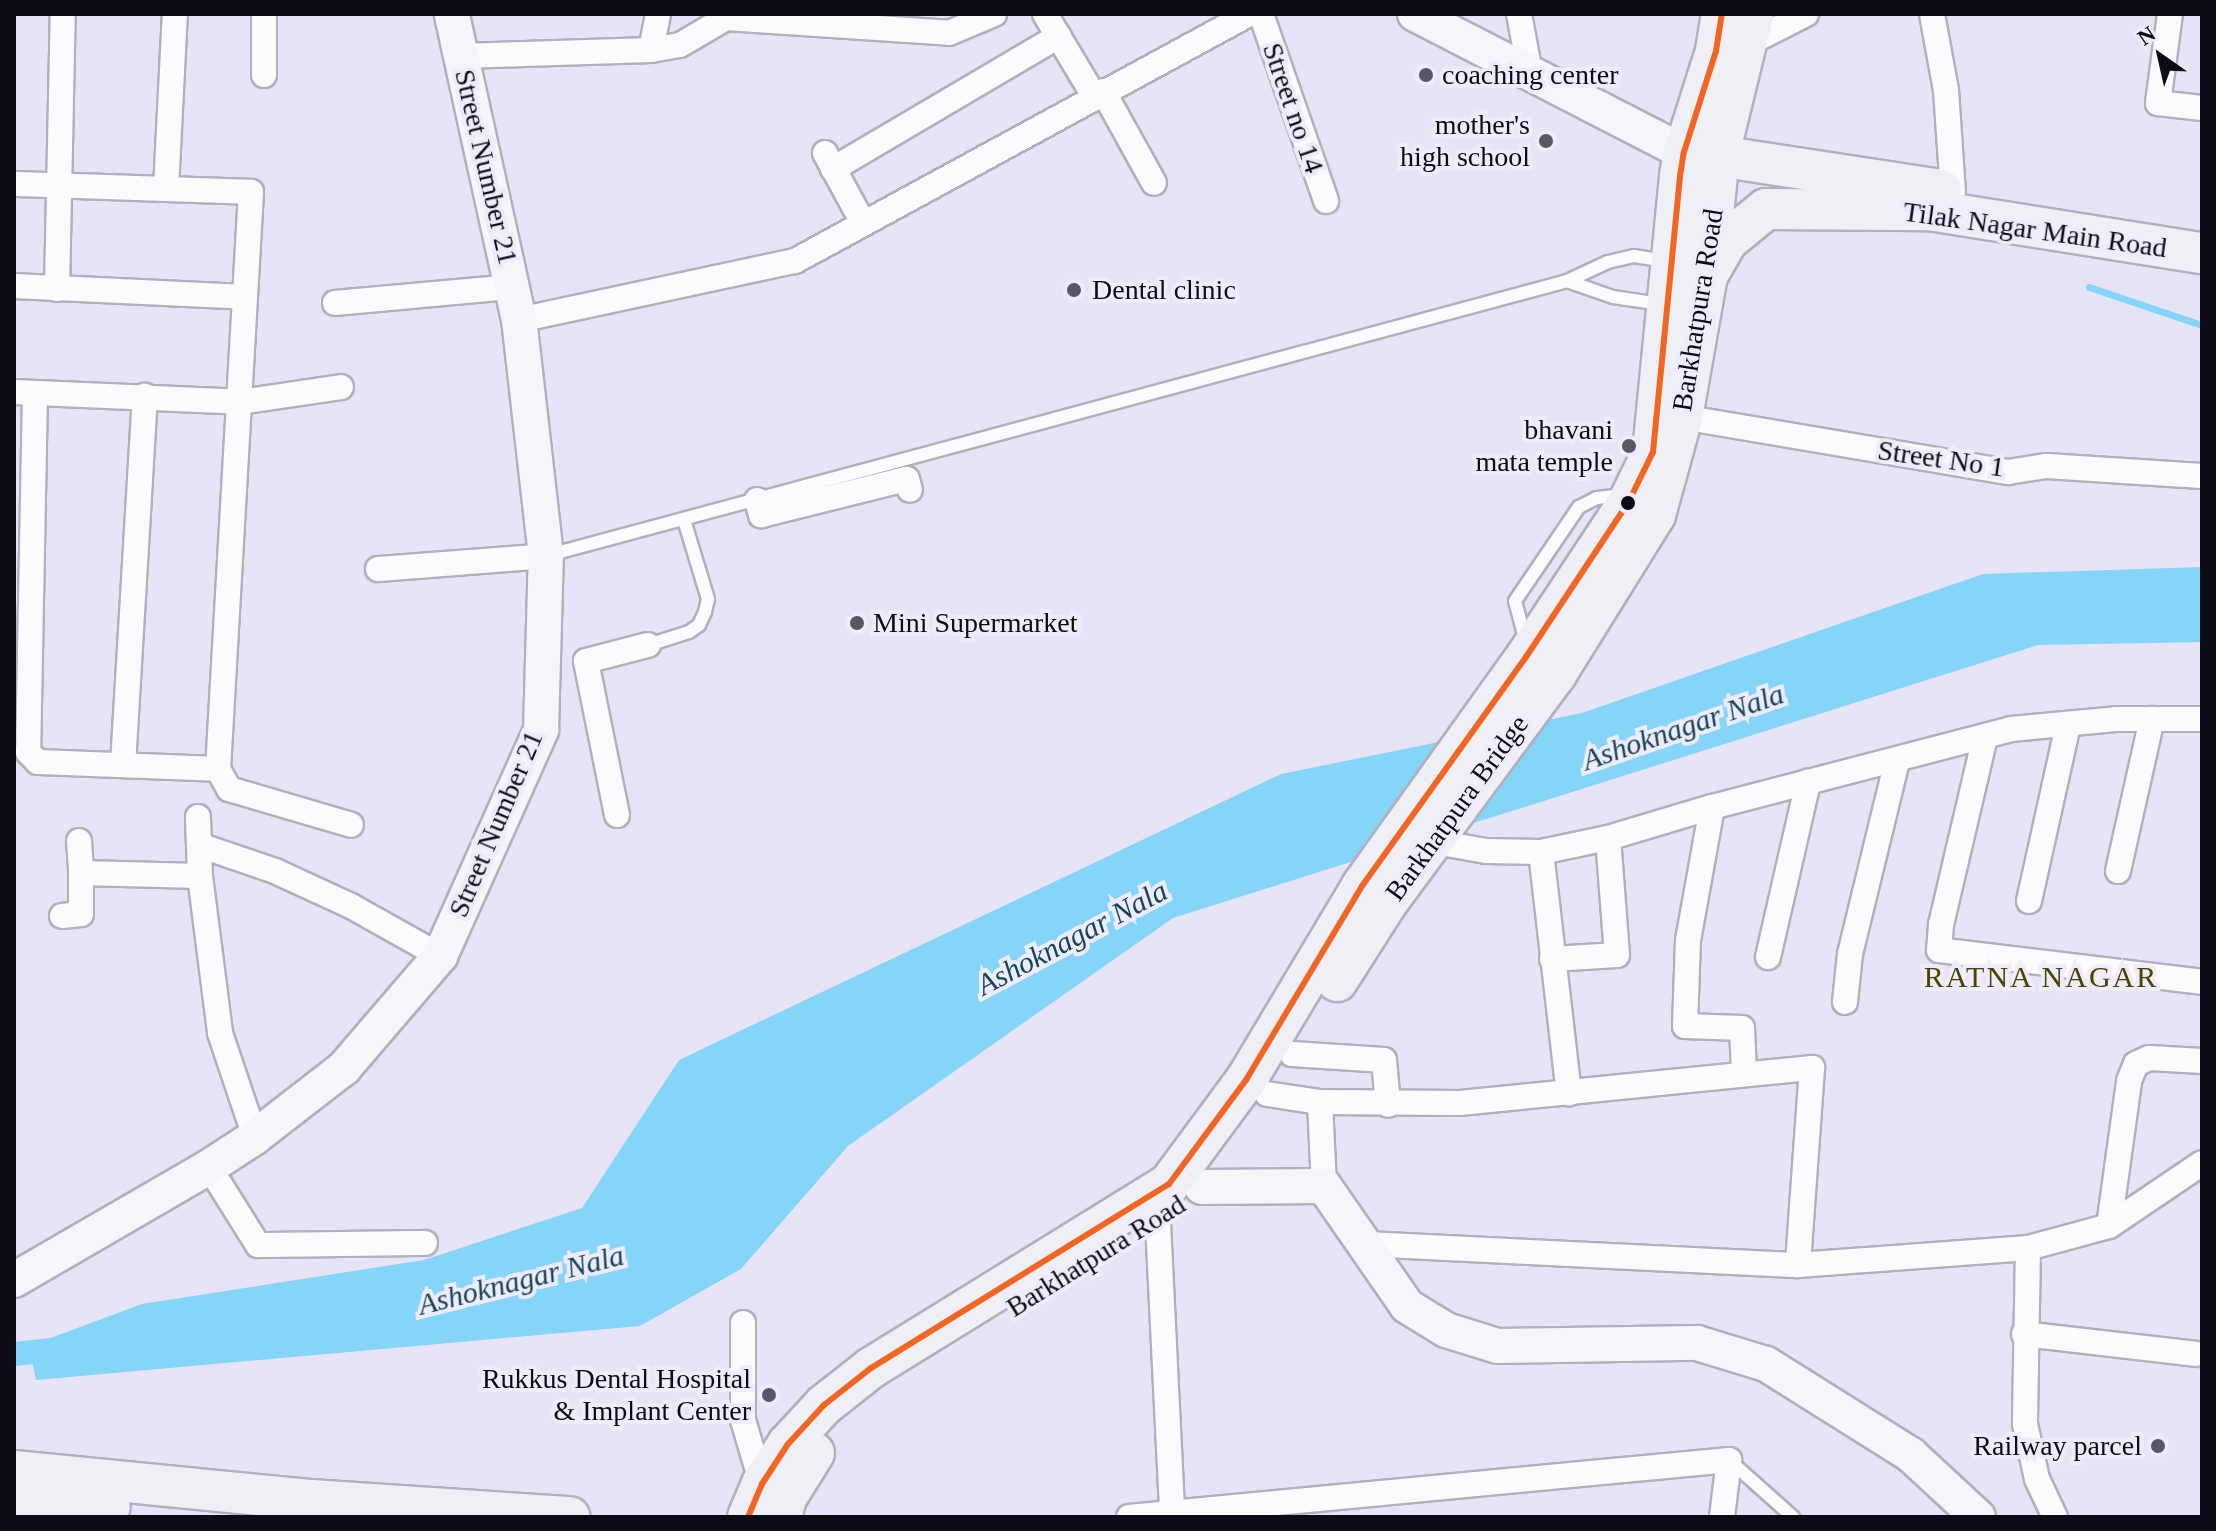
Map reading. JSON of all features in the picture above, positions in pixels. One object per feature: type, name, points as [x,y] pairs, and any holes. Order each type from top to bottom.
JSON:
[{"type":"main road","points":[[1701,153],[1722,14]]},
{"type":"main road","points":[[1701,153],[1751,29]]},
{"type":"main road","name":"Tilak Nagar Main Road","points":[[1701,153],[1953,192],[2201,245]]},
{"type":"main road","name":"Barkhatpura Road","points":[[1537,661],[1655,515],[1682,417],[1690,269],[1701,153]]},
{"type":"main road","name":"Tilak Nagar Main Road","points":[[1690,269],[1766,209],[1929,210],[2201,245]]},
{"type":"main road","name":"Barkhatpura Road","points":[[1537,661],[1632,495],[1653,452],[1669,305],[1690,269]]},
{"type":"main road","name":"Barkhatpura Bridge","points":[[1375,893],[1435,842],[1537,661]]},
{"type":"main road","name":"Barkhatpura Bridge","points":[[1350,936],[1375,893],[1537,661]]},
{"type":"main road","name":"Barkhatpura Road","points":[[764,1506],[786,1498],[809,1459],[842,1423],[885,1388],[1158,1223],[1202,1187],[1292,1054],[1350,936]]},
{"type":"main road","name":"Barkhatpura Road","points":[[764,1506],[788,1444],[824,1405],[871,1368],[1169,1184],[1350,936]]},
{"type":"main road","points":[[14,1471],[312,1500],[569,1517]]},
{"type":"main road","points":[[14,1499],[221,1517]]},
{"type":"street","points":[[57,289],[63,14]]},
{"type":"street","points":[[166,189],[175,14]]},
{"type":"street","points":[[264,14],[264,75]]},
{"type":"street","name":"Street Number 21","points":[[14,1280],[209,1167],[255,1137],[344,1068],[440,956],[541,730],[546,556],[519,320],[452,14]]},
{"type":"street","points":[[651,50],[658,14]]},
{"type":"street","points":[[461,56],[651,50],[680,45],[726,18],[949,33],[994,14]]},
{"type":"street","points":[[1045,14],[1099,93],[1154,183]]},
{"type":"street","points":[[519,320],[795,261],[1249,14]]},
{"type":"street","name":"Street no 14","points":[[1261,14],[1326,201]]},
{"type":"street","points":[[1415,14],[1530,73],[1701,153]]},
{"type":"street","points":[[1519,14],[1530,73]]},
{"type":"street","points":[[1751,29],[1806,14]]},
{"type":"street","points":[[1932,14],[1946,90],[1953,192]]},
{"type":"street","points":[[2170,14],[2158,103],[2202,108]]},
{"type":"street","points":[[863,223],[829,161],[1059,36]]},
{"type":"street","points":[[14,184],[251,192],[218,769],[229,789],[351,825]]},
{"type":"street","points":[[14,286],[245,297]]},
{"type":"street","points":[[335,303],[512,287]]},
{"type":"street","points":[[218,769],[38,762],[28,752],[24,392],[240,402],[341,387]]},
{"type":"street","points":[[123,765],[145,396]]},
{"type":"street","name":"Street No 1","points":[[1682,417],[2008,472],[2047,466],[2202,476]]},
{"type":"street","points":[[759,508],[907,479],[910,490]]},
{"type":"street","points":[[378,569],[546,556]]},
{"type":"street","points":[[617,815],[586,661],[648,645]]},
{"type":"street","points":[[1435,842],[1486,851],[1541,852],[1608,838],[1712,807],[2011,729],[2152,719],[2202,719]]},
{"type":"street","points":[[2118,871],[2152,719]]},
{"type":"street","points":[[2029,901],[2068,725]]},
{"type":"street","points":[[1985,737],[1950,883],[1939,950],[2202,982]]},
{"type":"street","points":[[1845,1002],[1850,954],[1897,761]]},
{"type":"street","points":[[1768,957],[1808,782]]},
{"type":"street","points":[[1712,807],[1688,940],[1685,1026],[1742,1028],[1744,1072]]},
{"type":"street","points":[[198,817],[200,876],[220,1033],[255,1137]]},
{"type":"street","points":[[1552,959],[1617,955],[1608,838]]},
{"type":"street","points":[[62,916],[81,914],[79,841]]},
{"type":"street","points":[[199,845],[313,889],[440,956]]},
{"type":"street","points":[[1541,852],[1569,1093]]},
{"type":"street","points":[[81,873],[200,876]]},
{"type":"street","points":[[1292,1054],[1384,1060],[1388,1105]]},
{"type":"street","points":[[2109,1226],[2129,1081],[2136,1064],[2149,1058],[2202,1061]]},
{"type":"street","points":[[1267,1094],[1320,1102],[1388,1105],[1460,1103],[1744,1072],[1812,1068],[1798,1265]]},
{"type":"street","points":[[1320,1102],[1324,1186],[1407,1306],[1446,1330],[1498,1346],[1697,1343],[1766,1364],[1911,1455],[1978,1517]]},
{"type":"street","points":[[1366,1244],[1798,1265],[2028,1248],[2109,1226],[2202,1163]]},
{"type":"street","points":[[209,1167],[258,1245],[425,1243]]},
{"type":"street","points":[[1202,1187],[1324,1186]]},
{"type":"street","points":[[1158,1223],[1172,1511]]},
{"type":"street","points":[[2028,1248],[2024,1334],[2025,1424],[2037,1479],[2055,1517]]},
{"type":"street","points":[[743,1323],[743,1420],[764,1506]]},
{"type":"street","points":[[2024,1334],[2196,1354]]},
{"type":"street","points":[[1129,1517],[1172,1511],[1211,1513],[1729,1460],[1722,1517]]},
{"type":"lane","points":[[546,556],[684,520],[759,508],[1567,281],[1608,262],[1634,256],[1690,269]]},
{"type":"lane","points":[[1567,281],[1613,297],[1669,305]]},
{"type":"lane","points":[[648,645],[689,632],[699,625],[705,612],[708,599],[684,520]]},
{"type":"lane","points":[[1729,1460],[1793,1517]]},
{"type":"water","points":[[2202,567],[2202,642],[2038,645],[1173,918],[848,1146],[741,1269],[640,1326],[36,1380],[29,1346],[142,1304],[424,1260],[582,1208],[679,1060],[1281,774],[1582,713],[1983,574]]},
{"type":"waterway","points":[[2089,287],[2202,325]]},
{"type":"waterway","name":"Ashoknagar Nala","points":[[14,1354],[63,1349]]},
{"type":"transit line","points":[[748,1517],[762,1484],[788,1444],[824,1405],[871,1368],[1169,1184],[1246,1080],[1362,886],[1526,657],[1628,503],[1653,452],[1680,176],[1684,152],[1716,51],[1722,14]]},
{"type":"place","name":"coaching center","points":[[1426,75]]},
{"type":"place","name":"mother's high school","points":[[1546,141]]},
{"type":"place","name":"Dental clinic","points":[[1074,290]]},
{"type":"place","name":"bhavani mata temple","points":[[1629,446]]},
{"type":"place","name":"Mini Supermarket","points":[[857,623]]},
{"type":"place","name":"Rukkus Dental Hospital & Implant Center","points":[[769,1395]]},
{"type":"place","name":"Railway parcel","points":[[2158,1446]]},
{"type":"district","name":"RATNA NAGAR","points":[[2041,977]]}]
